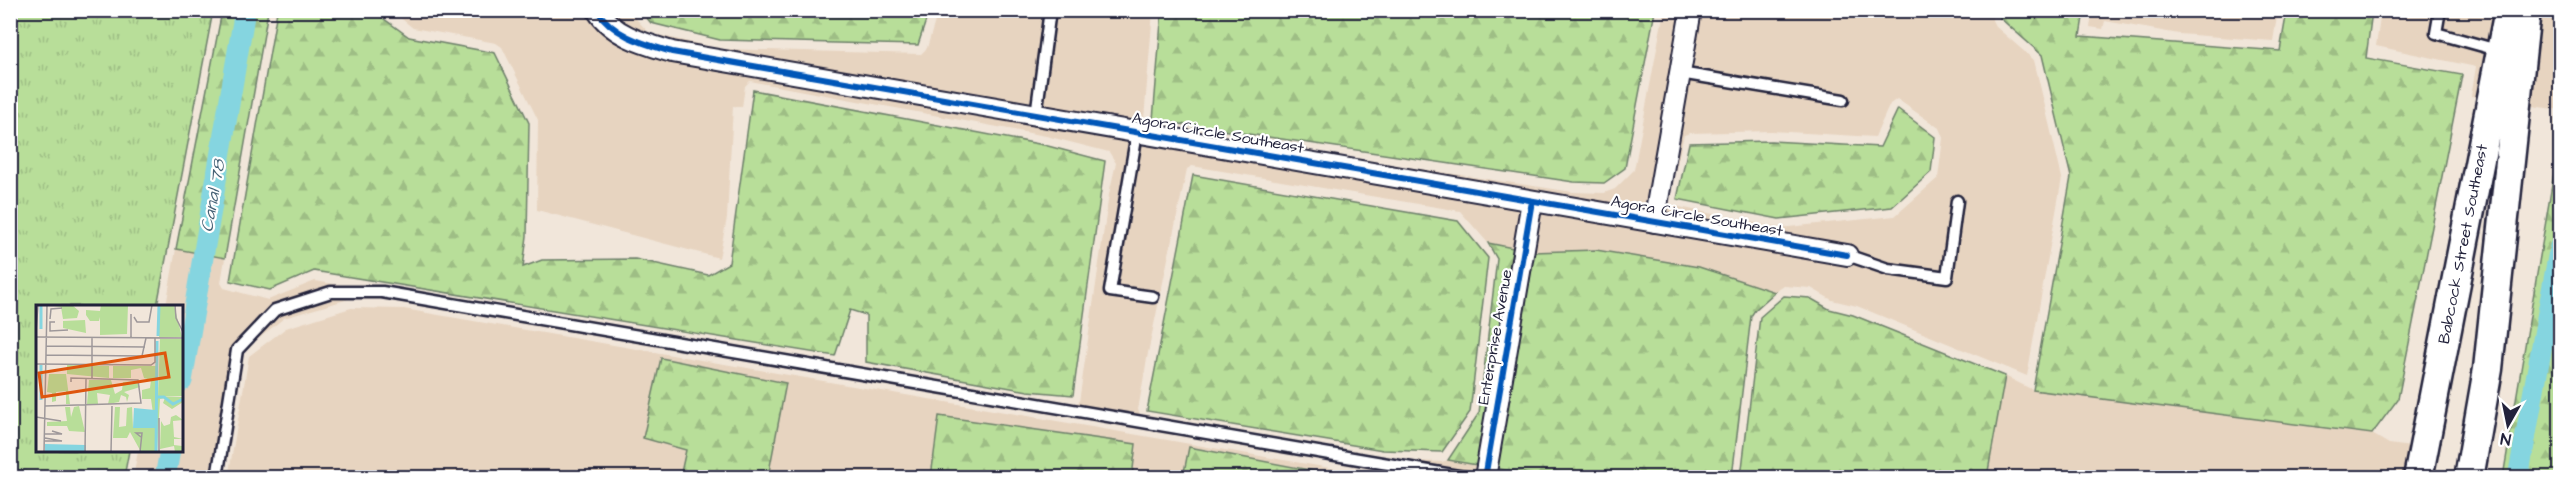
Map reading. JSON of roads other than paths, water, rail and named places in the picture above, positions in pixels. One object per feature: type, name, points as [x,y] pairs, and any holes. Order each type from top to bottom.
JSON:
[{"type":"main road","name":"Babcock Street Southeast","points":[[2418,477],[2509,10]]},
{"type":"main road","name":"Babcock Street Southeast","points":[[2469,477],[2488,369],[2526,10]]},
{"type":"street","name":"Agora Circle Southeast","points":[[597,10],[603,21],[632,40],[672,52],[1847,255]]},
{"type":"street","points":[[1654,222],[1691,10]]},
{"type":"street","name":"Enterprise Avenue","points":[[1485,477],[1532,201]]},
{"type":"lane","points":[[1036,115],[1050,10]]},
{"type":"lane","points":[[2440,10],[2436,33],[2501,51]]},
{"type":"lane","points":[[1680,73],[1843,100]]},
{"type":"lane","points":[[1137,133],[1110,291],[1153,297]]},
{"type":"lane","points":[[1847,255],[1888,269],[1947,277],[1957,201]]},
{"type":"lane","points":[[217,477],[237,350],[275,310],[331,292],[394,294],[1470,477]]},
{"type":"waterway","name":"Canal 78","points":[[183,375],[245,10]]},
{"type":"waterway","points":[[2518,478],[2560,246]]},
{"type":"waterway","name":"Canal 78","points":[[165,478],[170,452]]}]
